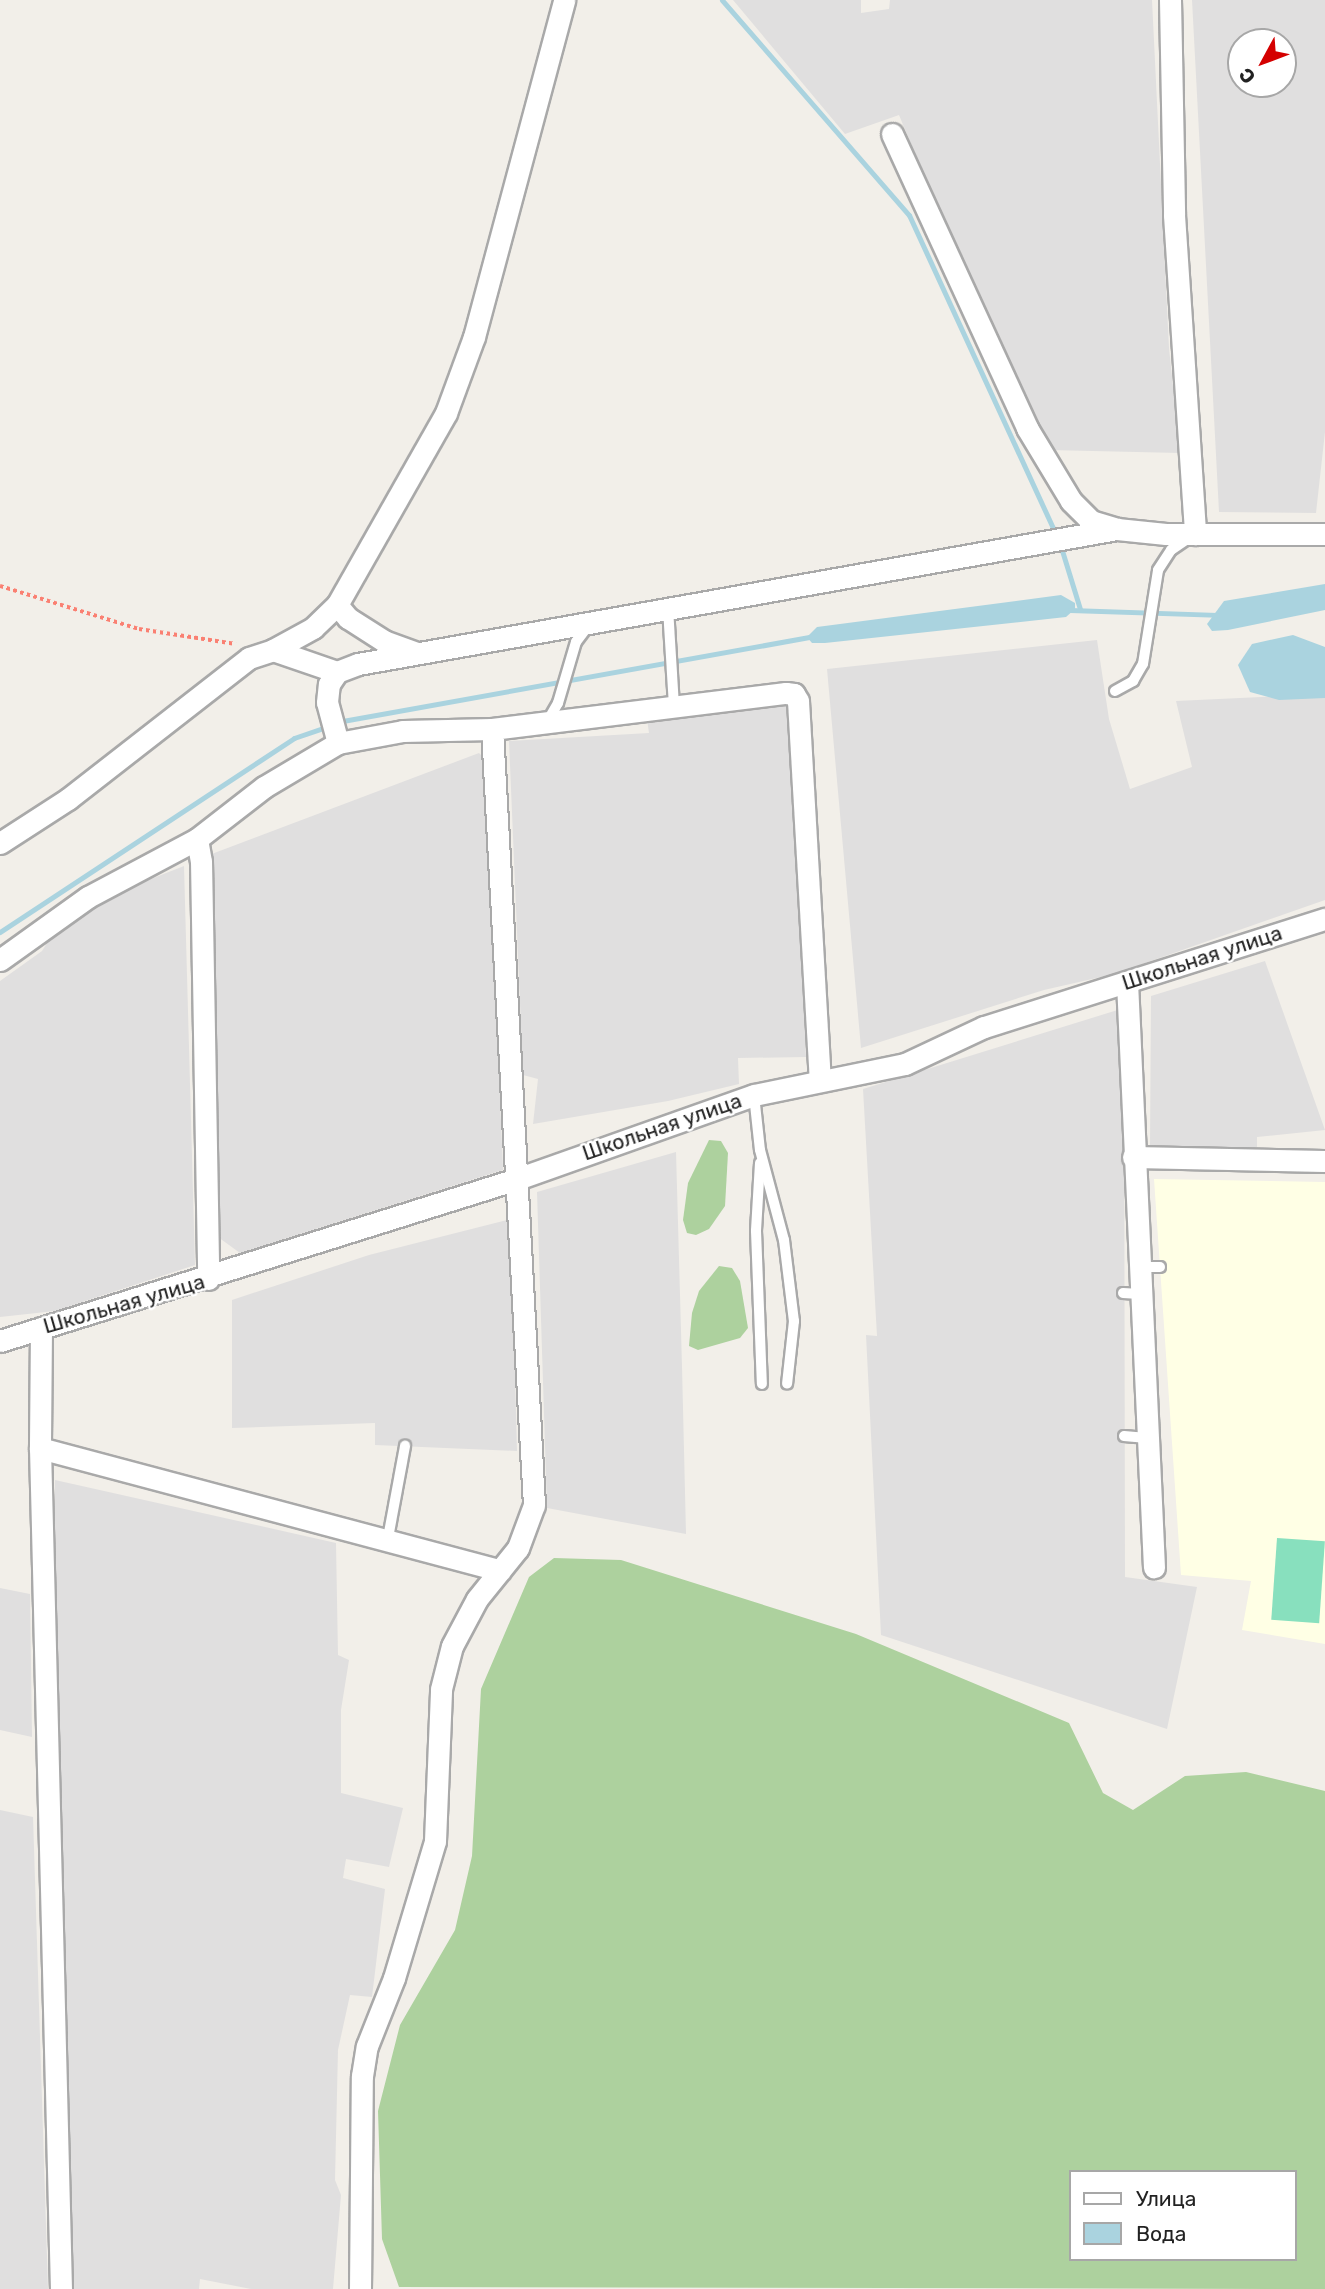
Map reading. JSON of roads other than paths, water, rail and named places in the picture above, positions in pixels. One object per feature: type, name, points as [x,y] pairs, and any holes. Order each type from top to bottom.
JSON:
[{"type":"street","points":[[0,843],[68,799],[249,658],[273,650],[313,628],[337,605],[446,413],[474,337],[564,0]]},
{"type":"street","points":[[1170,0],[1174,215],[1195,534]]},
{"type":"street","points":[[892,134],[1027,428],[1071,501],[1091,521],[1116,529]]},
{"type":"street","points":[[273,650],[337,672],[418,653],[1116,529],[1195,534],[1325,534]]},
{"type":"street","points":[[337,605],[348,618],[384,641],[418,653]]},
{"type":"street","points":[[337,672],[329,684],[327,702],[338,743]]},
{"type":"street","points":[[0,960],[88,897],[197,839],[264,788],[338,743],[402,731],[492,729],[794,694],[798,701],[820,1080]]},
{"type":"street","points":[[360,2289],[359,2153],[367,2046],[398,1966],[435,1842],[441,1689],[452,1646],[477,1599],[518,1548],[534,1505],[492,729]]},
{"type":"street","points":[[197,839],[201,861],[208,1279]]},
{"type":"street","name":"Школьная улица","points":[[0,1341],[208,1279],[517,1179],[754,1095],[905,1064],[984,1027],[1325,919]]},
{"type":"street","points":[[1127,982],[1133,1157],[1149,1267],[1131,1293],[1147,1438],[1154,1567]]},
{"type":"street","points":[[1133,1157],[1325,1161]]},
{"type":"street","points":[[41,1328],[40,1448],[61,2289]]},
{"type":"street","points":[[40,1448],[388,1538],[500,1570]]},
{"type":"lane","points":[[1115,691],[1133,681],[1143,664],[1158,570],[1171,550],[1195,534]]},
{"type":"lane","points":[[668,608],[674,707]]},
{"type":"lane","points":[[547,722],[558,703],[576,642],[596,621]]},
{"type":"lane","points":[[754,1095],[760,1150],[784,1240],[794,1321],[787,1384]]},
{"type":"lane","points":[[760,1150],[756,1231],[762,1384]]},
{"type":"lane","points":[[1124,1436],[1147,1438]]},
{"type":"lane","points":[[388,1538],[405,1446]]},
{"type":"water","points":[[1325,584],[1325,610],[1228,630],[1212,631],[1207,624],[1224,601]]},
{"type":"water","points":[[1061,595],[1075,603],[1075,609],[1066,617],[825,643],[812,643],[807,637],[817,627]]},
{"type":"water","points":[[1293,635],[1325,647],[1325,698],[1279,700],[1250,692],[1238,665],[1252,644]]},
{"type":"waterway","points":[[722,0],[909,215],[1056,535]]},
{"type":"waterway","points":[[1060,544],[1080,609]]},
{"type":"waterway","points":[[1070,610],[1217,615]]},
{"type":"waterway","points":[[337,722],[813,636]]},
{"type":"waterway","points":[[0,932],[294,738],[328,726]]}]
